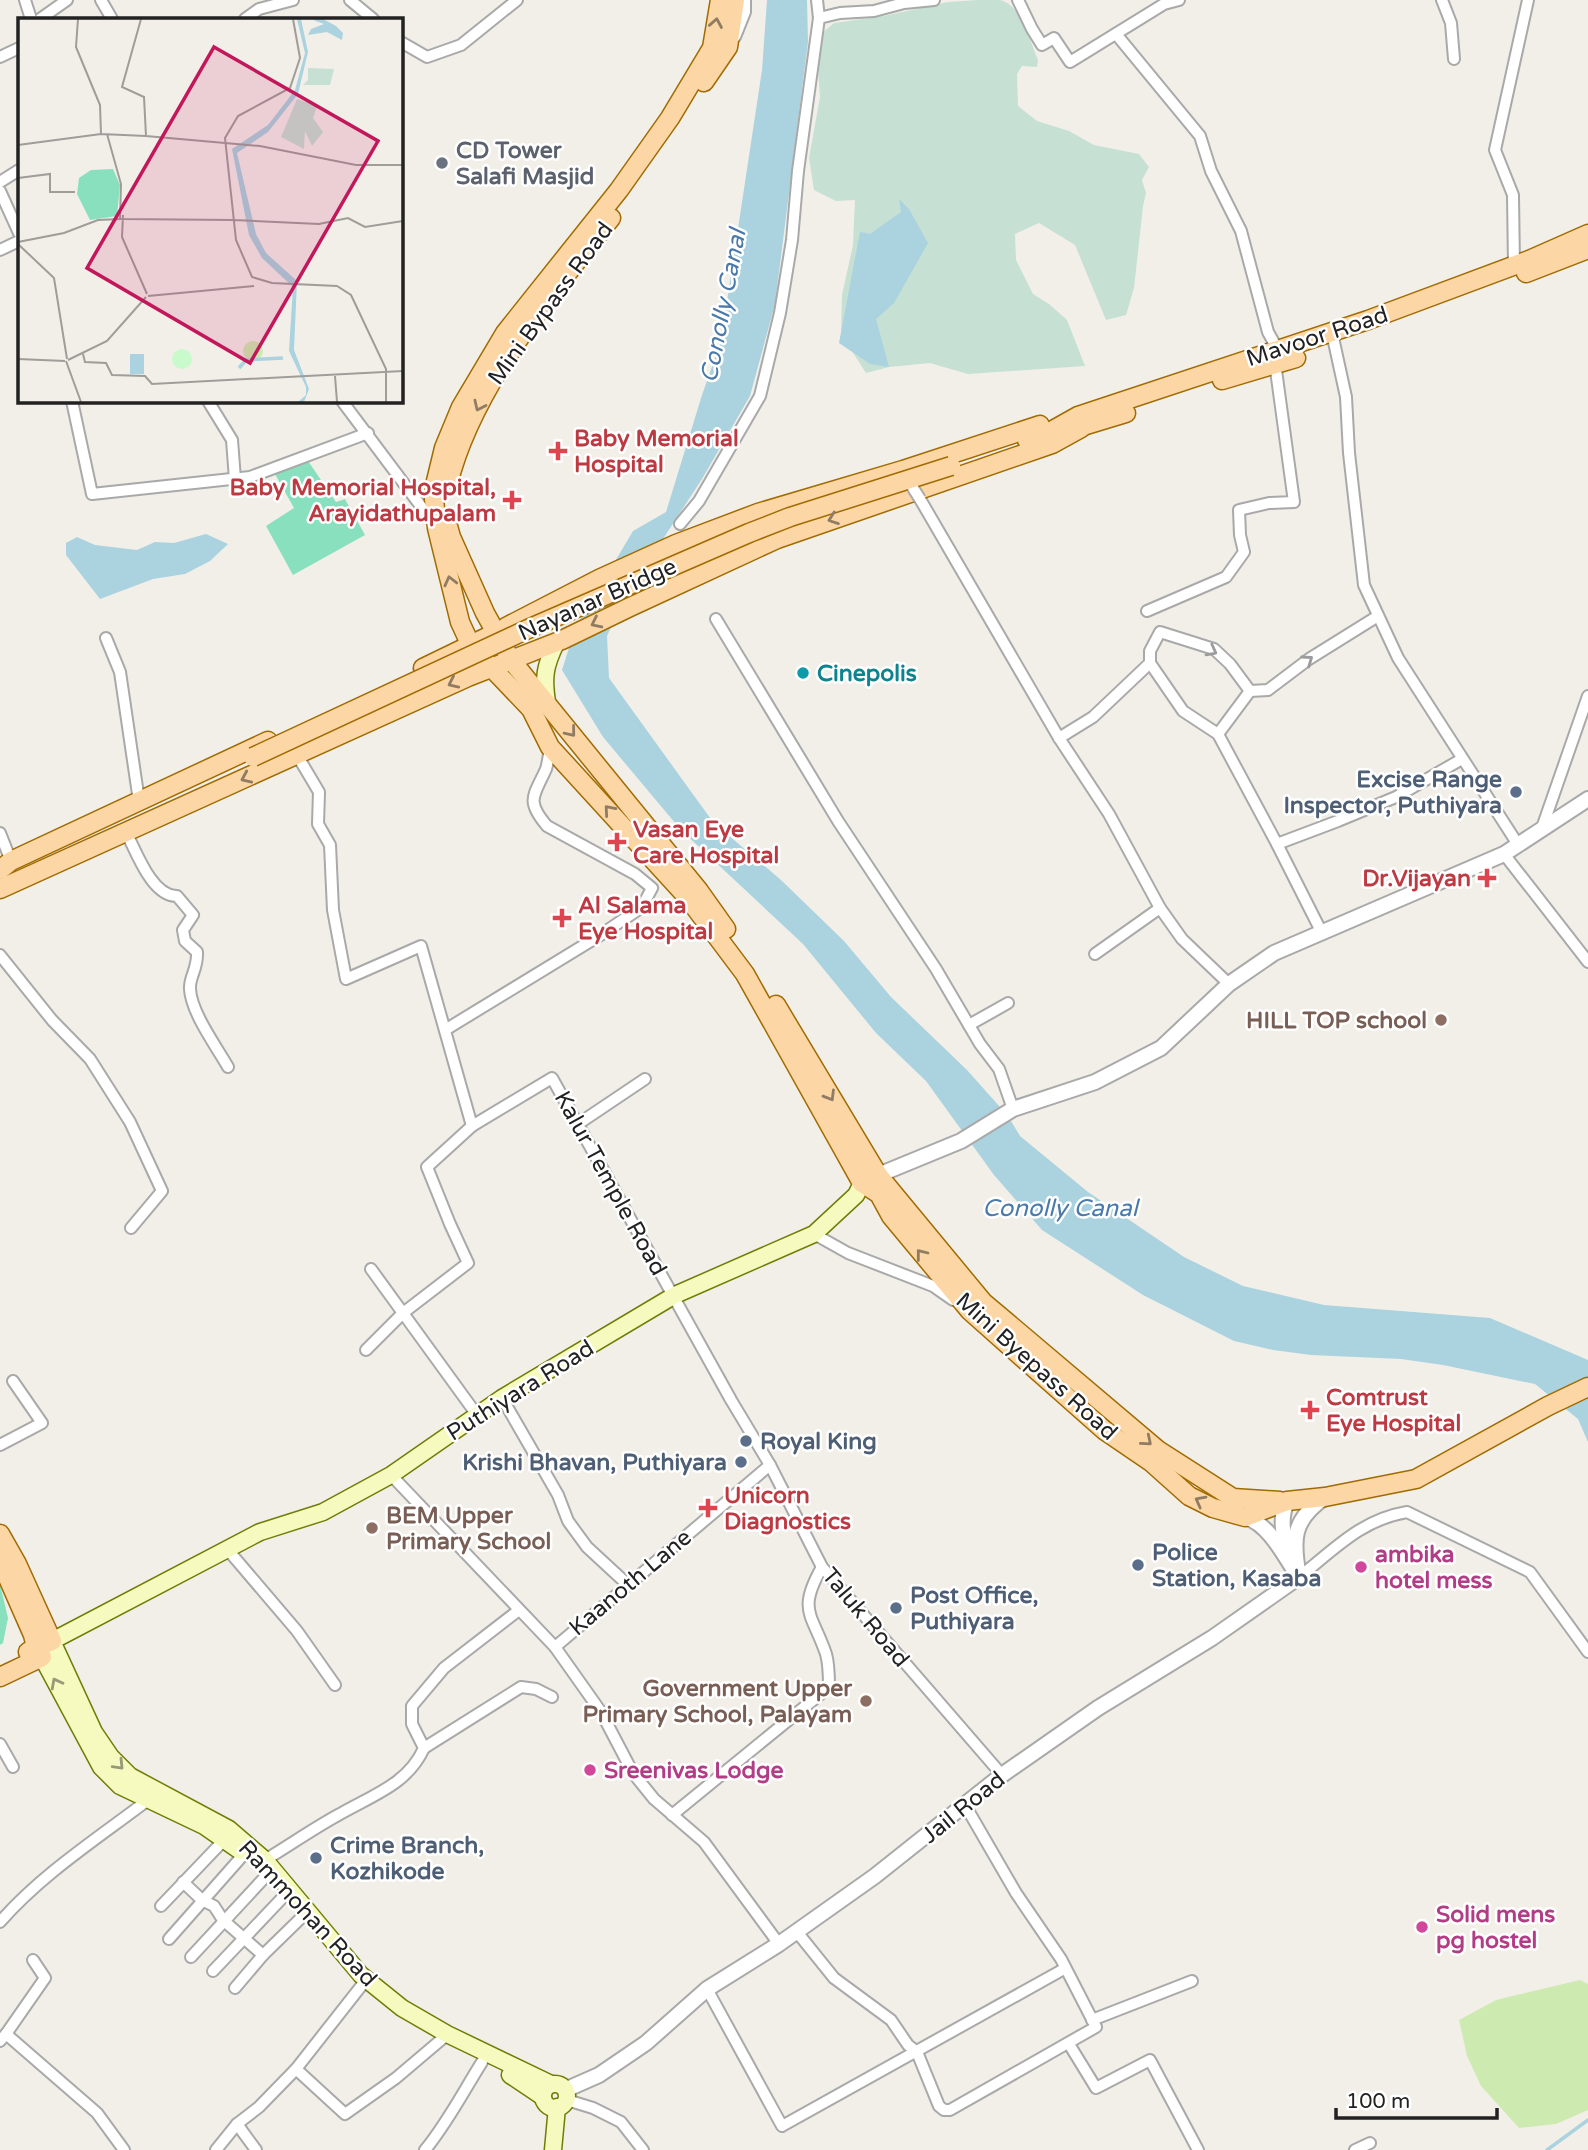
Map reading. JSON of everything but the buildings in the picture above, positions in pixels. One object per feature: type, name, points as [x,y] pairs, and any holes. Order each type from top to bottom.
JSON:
[{"type":"main road","name":"Mini Bypass Road","points":[[471,646],[460,622],[443,529],[446,491],[453,464],[510,339],[553,292],[631,193],[693,90],[712,48],[720,0]]},
{"type":"main road","name":"Mini Bypass Road","points":[[693,90],[728,47],[734,0]]},
{"type":"main road","name":"Mavoor Road","points":[[1334,338],[1588,233]]},
{"type":"main road","name":"Mavoor Road","points":[[951,466],[1334,338],[1588,249]]},
{"type":"main road","points":[[4,868],[139,801],[471,646],[599,579],[676,544],[758,513],[903,470],[1032,426],[1079,422]]},
{"type":"main road","points":[[0,889],[492,668],[559,642],[777,539],[1052,444],[1079,422]]},
{"type":"main road","name":"Nayanar Bridge","points":[[79,839],[528,629],[749,533],[790,517],[951,466]]},
{"type":"main road","name":"Mini Bypass Road","points":[[443,529],[512,660],[699,891],[764,985],[870,1179]]},
{"type":"main road","points":[[710,531],[722,533],[729,540],[730,548],[719,566]]},
{"type":"main road","points":[[434,663],[453,640],[460,622]]},
{"type":"main road","points":[[547,702],[545,665],[559,642]]},
{"type":"main road","name":"Mini Byepass Road","points":[[471,646],[531,709],[550,747],[688,898],[745,975],[898,1225],[970,1311],[1104,1430],[1151,1462],[1189,1496],[1213,1508],[1245,1517]]},
{"type":"main road","points":[[4,868],[79,839]]},
{"type":"main road","points":[[0,889],[79,839]]},
{"type":"main road","points":[[870,1179],[983,1302],[1158,1450],[1233,1498],[1287,1501],[1325,1497],[1416,1479],[1548,1406],[1588,1387]]},
{"type":"main road","name":"Puthiyara Road","points":[[47,1649],[156,1585],[167,1582],[260,1532],[323,1512],[391,1475],[502,1398],[675,1295],[814,1234],[870,1179]]},
{"type":"main road","points":[[1245,1517],[1287,1501]]},
{"type":"main road","points":[[0,1534],[18,1564],[47,1649]]},
{"type":"main road","points":[[0,1560],[29,1622],[47,1649]]},
{"type":"main road","points":[[0,1666],[47,1649]]},
{"type":"main road","points":[[0,1677],[47,1649]]},
{"type":"main road","name":"Rammohan Road","points":[[47,1649],[101,1767],[120,1786],[204,1826],[243,1849]]},
{"type":"main road","name":"Rammohan Road","points":[[47,1649],[94,1731],[111,1757],[130,1776],[218,1822],[243,1849],[266,1868],[361,1975],[402,2008],[557,2096]]},
{"type":"main road","name":"Rammohan Road","points":[[266,1868],[338,1961],[362,1985],[398,2012],[482,2062],[557,2096]]},
{"type":"main road","points":[[553,2150],[557,2096]]},
{"type":"street","points":[[25,0],[31,18]]},
{"type":"street","points":[[41,18],[67,0]]},
{"type":"street","points":[[102,0],[111,18]]},
{"type":"street","points":[[246,18],[259,9],[293,0]]},
{"type":"street","points":[[349,0],[372,18]]},
{"type":"street","points":[[402,43],[427,57],[461,45],[517,0]]},
{"type":"street","points":[[728,47],[737,36],[746,12],[745,0]]},
{"type":"street","points":[[680,524],[699,501],[760,396],[780,313],[792,240],[818,18],[817,0]]},
{"type":"street","points":[[818,18],[934,0]]},
{"type":"street","points":[[1018,0],[1042,45],[1054,38],[1070,62],[1164,4],[1179,0]]},
{"type":"street","points":[[1442,0],[1451,23],[1454,59]]},
{"type":"street","points":[[1514,265],[1513,195],[1495,150],[1528,0]]},
{"type":"street","points":[[1116,34],[1200,136],[1211,171],[1241,230],[1277,357],[1294,502],[1269,503],[1239,510],[1244,552],[1226,577],[1147,611]]},
{"type":"street","points":[[0,57],[18,48]]},
{"type":"street","points":[[0,182],[18,171]]},
{"type":"street","points":[[0,191],[18,231]]},
{"type":"street","points":[[0,250],[18,241]]},
{"type":"street","points":[[1334,338],[1346,397],[1349,453],[1364,585],[1398,658],[1517,843]]},
{"type":"street","points":[[72,402],[92,494],[250,477],[368,433]]},
{"type":"street","points":[[209,402],[232,440],[235,479]]},
{"type":"street","points":[[343,402],[443,529]]},
{"type":"street","points":[[912,486],[1059,738],[1109,814],[1160,908],[1182,939],[1229,984]]},
{"type":"street","points":[[1250,691],[1268,690],[1309,659],[1378,616]]},
{"type":"street","points":[[716,619],[838,821],[936,968],[969,1025],[999,1069],[1013,1109]]},
{"type":"street","points":[[1250,691],[1230,664],[1214,649],[1160,632],[1150,651],[1150,663],[1183,711],[1219,734],[1322,933]]},
{"type":"street","points":[[106,638],[120,672],[139,801]]},
{"type":"street","points":[[1059,738],[1093,717],[1150,663]]},
{"type":"street","points":[[1219,734],[1250,691]]},
{"type":"street","points":[[1542,828],[1588,696]]},
{"type":"street","points":[[445,1030],[600,936],[642,907],[652,888],[635,874],[547,826],[537,813],[533,792],[547,767],[550,747]]},
{"type":"street","points":[[297,755],[319,792],[318,824],[330,845],[333,910],[346,979],[421,946],[472,1126],[427,1167],[468,1263],[403,1314],[366,1350]]},
{"type":"street","points":[[1277,844],[1396,797],[1462,759]]},
{"type":"street","points":[[870,1179],[961,1141],[1013,1109],[1095,1082],[1161,1048],[1229,984],[1274,953],[1504,854],[1588,799]]},
{"type":"street","points":[[125,832],[160,892],[168,897],[177,896],[193,915],[183,930],[185,941],[197,952],[198,965],[189,985],[191,999],[228,1067]]},
{"type":"street","points":[[0,833],[4,868]]},
{"type":"street","points":[[1504,854],[1588,962]]},
{"type":"street","points":[[1096,954],[1160,908]]},
{"type":"street","points":[[0,954],[52,1020],[90,1059],[130,1122],[162,1191],[131,1228]]},
{"type":"street","points":[[969,1025],[1008,1003]]},
{"type":"street","name":"Kalur Temple Road","points":[[472,1126],[552,1078],[675,1295]]},
{"type":"street","points":[[578,1124],[645,1079]]},
{"type":"street","points":[[814,1234],[848,1254],[933,1286],[970,1311]]},
{"type":"street","points":[[371,1269],[477,1415]]},
{"type":"street","name":"Taluk Road","points":[[675,1295],[731,1400],[770,1465],[822,1567],[1002,1775]]},
{"type":"street","points":[[0,1444],[42,1423],[13,1381]]},
{"type":"street","points":[[502,1398],[558,1495],[568,1521],[587,1547],[627,1584]]},
{"type":"street","name":"Kaanoth Lane","points":[[555,1647],[770,1465]]},
{"type":"street","points":[[391,1475],[555,1647],[601,1712],[633,1773],[654,1799],[704,1842],[779,1944]]},
{"type":"street","points":[[1298,1577],[1294,1553],[1297,1527],[1304,1516],[1325,1497]]},
{"type":"street","points":[[1287,1501],[1281,1524],[1298,1577]]},
{"type":"street","points":[[1298,1577],[1351,1534],[1387,1515],[1407,1512],[1530,1573],[1588,1652]]},
{"type":"street","points":[[1245,1517],[1255,1519],[1262,1526],[1281,1549],[1298,1577]]},
{"type":"street","points":[[228,1550],[297,1630],[335,1685]]},
{"type":"street","points":[[672,1815],[830,1687],[827,1656],[810,1618],[809,1590],[822,1567]]},
{"type":"street","name":"Jail Road","points":[[557,2096],[599,2075],[646,2043],[707,1989],[797,1932],[875,1876],[1002,1775],[1098,1708],[1212,1638],[1298,1577]]},
{"type":"street","points":[[424,1748],[412,1724],[412,1706],[444,1668],[519,1610]]},
{"type":"street","points":[[191,1957],[266,1868],[340,1814],[386,1790],[417,1763],[424,1748],[521,1687],[536,1689],[552,1697]]},
{"type":"street","points":[[0,1744],[13,1767]]},
{"type":"street","points":[[0,1922],[12,1908],[70,1859],[148,1800]]},
{"type":"street","points":[[797,1932],[834,1978],[884,2014],[908,2045],[917,2052],[939,2106],[944,2110],[950,2110],[1069,2044],[1096,2026],[1061,1959],[1016,1893],[965,1805]]},
{"type":"street","points":[[161,1906],[225,1839]]},
{"type":"street","points":[[169,1938],[243,1849]]},
{"type":"street","points":[[183,1882],[202,1900],[214,1906],[223,1920],[263,1955]]},
{"type":"street","points":[[213,1971],[285,1895]]},
{"type":"street","points":[[235,1988],[263,1955],[303,1916]]},
{"type":"street","points":[[33,1959],[45,1978],[3,2038],[97,2113],[124,2150]]},
{"type":"street","points":[[707,1989],[782,2126],[1064,1969]]},
{"type":"street","points":[[1092,2020],[1192,1981]]},
{"type":"street","points":[[216,2150],[237,2124],[259,2107],[296,2069],[362,1985]]},
{"type":"street","points":[[296,2069],[345,2114],[396,2078],[442,2039]]},
{"type":"street","points":[[1069,2044],[1096,2088],[1150,2060],[1198,2150]]},
{"type":"street","points":[[425,2150],[456,2108],[482,2062]]},
{"type":"street","points":[[557,2096],[593,2108],[621,2122],[643,2150]]},
{"type":"street","points":[[237,2124],[256,2150]]},
{"type":"street","points":[[1355,2150],[1370,2143]]},
{"type":"green space","points":[[1000,0],[1014,9],[1020,16],[1038,60],[1037,67],[1022,66],[1017,74],[1018,106],[1037,121],[1069,131],[1094,145],[1139,154],[1149,167],[1142,180],[1146,193],[1134,288],[1126,315],[1106,320],[1075,245],[1039,223],[1015,234],[1016,260],[1033,294],[1067,320],[1085,366],[968,374],[930,363],[889,367],[866,373],[841,334],[842,295],[853,245],[855,200],[836,201],[814,190],[809,158],[820,97],[818,68],[821,34],[834,23],[884,16],[948,2]]},
{"type":"green space","points":[[306,458],[336,502],[345,499],[365,535],[293,575],[266,526],[294,508],[275,474]]},
{"type":"green space","points":[[0,1584],[8,1618],[3,1643],[0,1645]]},
{"type":"green space","points":[[1580,1980],[1588,1984],[1588,2110],[1556,2124],[1519,2128],[1481,2086],[1467,2056],[1459,2020],[1496,2000]]},
{"type":"water","name":"Conolly Canal","points":[[767,0],[807,0],[808,42],[775,304],[750,396],[702,479],[624,599],[607,636],[609,678],[713,822],[781,880],[844,941],[891,997],[967,1070],[1008,1116],[1020,1136],[1088,1192],[1184,1257],[1243,1286],[1324,1305],[1490,1318],[1588,1360],[1588,1442],[1578,1419],[1535,1384],[1401,1359],[1311,1355],[1234,1341],[1143,1295],[1042,1230],[994,1175],[926,1081],[876,1033],[803,944],[681,830],[603,737],[562,670],[575,629],[633,531],[666,512],[721,341],[762,70]]},
{"type":"water","points":[[899,199],[909,209],[928,243],[894,303],[876,319],[889,367],[870,364],[839,343],[860,232],[870,234],[901,212]]},
{"type":"water","points":[[206,534],[228,544],[210,561],[185,574],[153,579],[100,599],[66,555],[66,543],[77,537],[95,545],[137,550],[155,542],[174,543]]},
{"type":"waterway","points":[[1547,2150],[1588,2120]]},
{"type":"place","name":"CD Tower Salafi Masjid","points":[[442,163]]},
{"type":"place","name":"Baby Memorial Hospital","points":[[558,451]]},
{"type":"place","name":"Baby Memorial Hospital, Arayidathupalam","points":[[512,500]]},
{"type":"place","name":"Cinepolis","points":[[803,673]]},
{"type":"place","name":"Excise Range Inspector, Puthiyara","points":[[1516,792]]},
{"type":"place","name":"Vasan Eye Care Hospital","points":[[617,842]]},
{"type":"place","name":"Dr.Vijayan","points":[[1487,878]]},
{"type":"place","name":"Al Salama Eye Hospital","points":[[562,918]]},
{"type":"place","name":"HILL TOP school","points":[[1441,1020]]},
{"type":"place","name":"Comtrust Eye Hospital","points":[[1310,1410]]},
{"type":"place","name":"Royal King","points":[[746,1441]]},
{"type":"place","name":"Krishi Bhavan, Puthiyara","points":[[741,1462]]},
{"type":"place","name":"Unicorn Diagnostics","points":[[708,1508]]},
{"type":"place","name":"BEM Upper Primary School","points":[[372,1528]]},
{"type":"place","name":"Police Station, Kasaba","points":[[1138,1565]]},
{"type":"place","name":"ambika hotel mess","points":[[1361,1567]]},
{"type":"place","name":"Post Office, Puthiyara","points":[[896,1608]]},
{"type":"place","name":"Government Upper Primary School, Palayam","points":[[866,1701]]},
{"type":"place","name":"Sreenivas Lodge","points":[[590,1770]]},
{"type":"place","name":"Crime Branch, Kozhikode","points":[[316,1858]]},
{"type":"place","name":"Solid mens pg hostel","points":[[1422,1927]]}]
